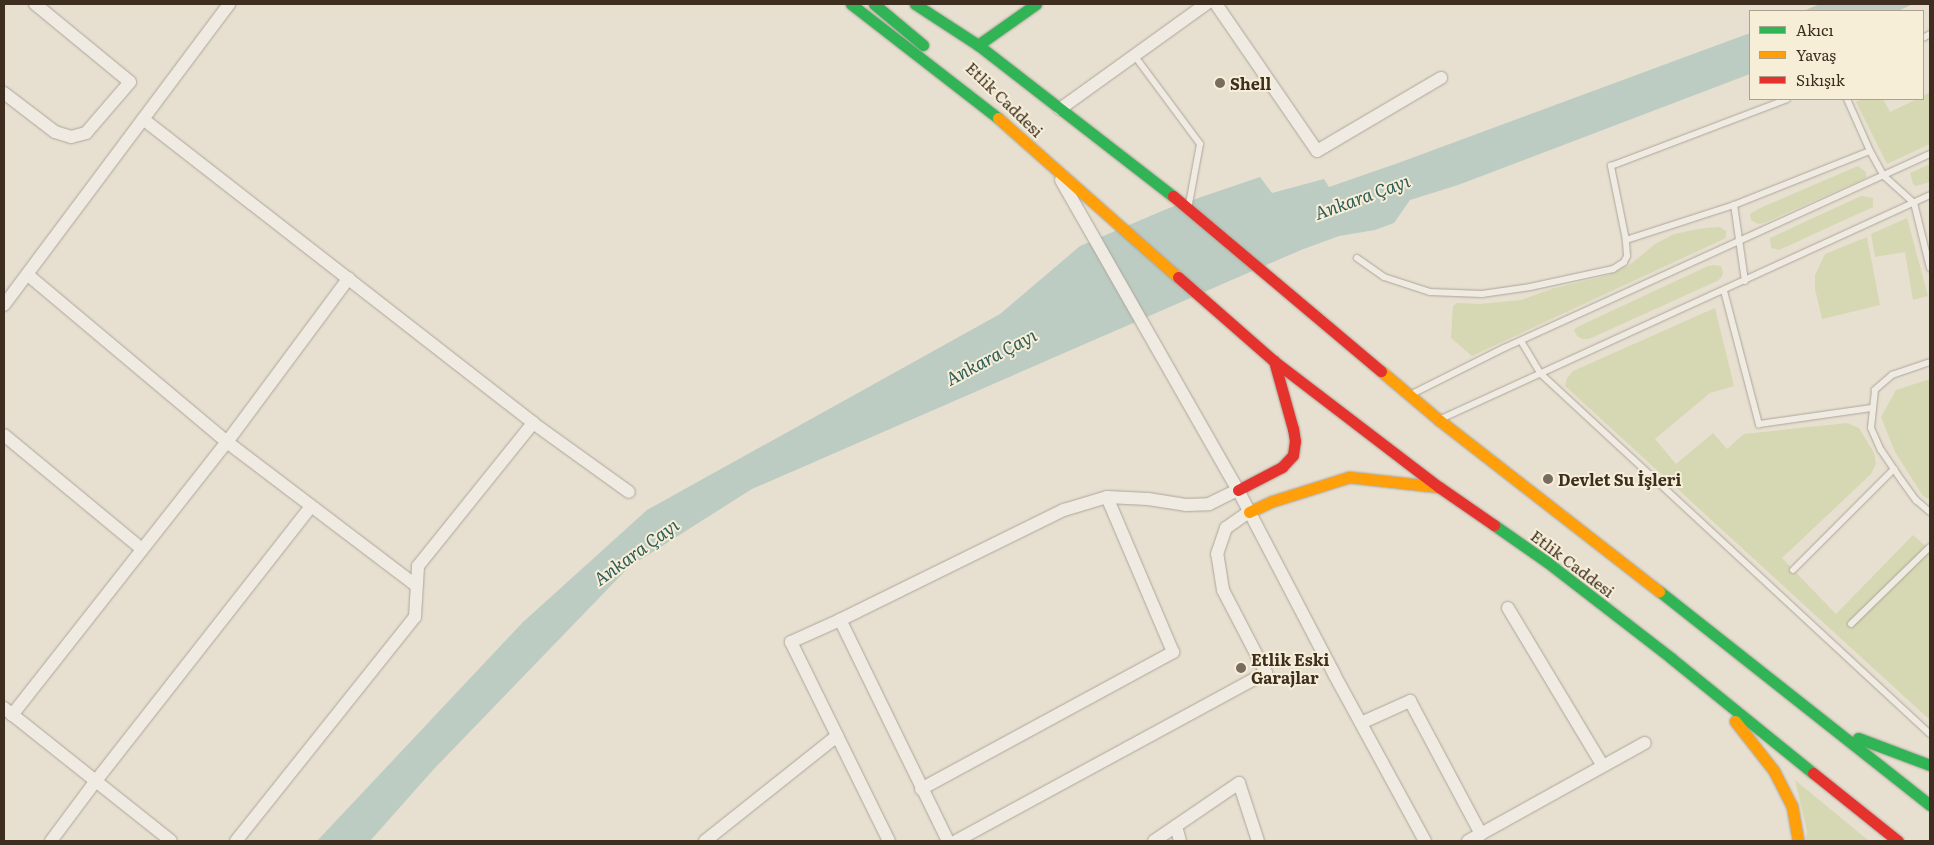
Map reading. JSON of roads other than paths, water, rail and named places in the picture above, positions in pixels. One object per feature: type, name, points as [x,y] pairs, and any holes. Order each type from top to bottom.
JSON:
[{"type":"main road","points":[[851,4],[998,118]]},
{"type":"main road","name":"Etlik Caddesi","points":[[874,4],[944,63],[998,118],[1274,361],[1439,487],[1547,562],[1898,841]]},
{"type":"main road","name":"Etlik Caddesi","points":[[915,4],[978,46],[1189,208],[1439,420],[1835,728],[1930,805]]},
{"type":"main road","points":[[937,4],[956,20],[978,46],[1036,4]]},
{"type":"main road","points":[[1238,490],[1274,472],[1293,455],[1294,435],[1274,361]]},
{"type":"main road","points":[[1249,512],[1273,501],[1349,477],[1439,487]]},
{"type":"main road","points":[[1712,692],[1774,771],[1792,806],[1798,841]]},
{"type":"main road","points":[[1835,728],[1895,754],[1930,765]]},
{"type":"street","points":[[4,93],[55,132],[71,136],[86,133],[130,82],[35,4]]},
{"type":"street","points":[[4,305],[229,4]]},
{"type":"street","points":[[1060,109],[1206,4]]},
{"type":"street","points":[[1216,4],[1317,151],[1441,78]]},
{"type":"street","points":[[143,119],[533,423],[629,492]]},
{"type":"street","points":[[1052,166],[1238,490],[1425,841]]},
{"type":"street","points":[[28,275],[228,442],[417,586]]},
{"type":"street","points":[[171,841],[8,712],[228,442],[349,278]]},
{"type":"street","points":[[236,841],[415,617],[418,566],[533,423]]},
{"type":"street","points":[[4,435],[142,549]]},
{"type":"street","points":[[888,841],[791,642],[840,620],[1064,510],[1107,497],[1148,499],[1186,505],[1209,504],[1238,490]]},
{"type":"street","points":[[921,789],[1173,652],[1107,497]]},
{"type":"street","points":[[51,841],[311,506]]},
{"type":"street","points":[[956,841],[1266,673],[1223,590],[1217,554],[1226,528],[1249,512]]},
{"type":"street","points":[[1508,608],[1603,766]]},
{"type":"street","points":[[840,620],[948,841]]},
{"type":"street","points":[[1361,724],[1410,701],[1481,834]]},
{"type":"street","points":[[705,841],[837,736]]},
{"type":"street","points":[[1468,841],[1645,743]]},
{"type":"street","points":[[1154,841],[1239,783],[1258,841]]},
{"type":"street","points":[[1176,826],[1180,841]]},
{"type":"lane","points":[[1134,54],[1200,144],[1189,208]]},
{"type":"lane","points":[[1357,258],[1384,277],[1430,292],[1482,294],[1530,287],[1613,269],[1624,262],[1627,256],[1626,240],[1611,166],[1785,100]]},
{"type":"lane","points":[[1847,100],[1870,151],[1884,176],[1914,203],[1930,268]]},
{"type":"lane","points":[[1626,240],[1734,205],[1870,151]]},
{"type":"lane","points":[[1410,396],[1521,341],[1930,154]]},
{"type":"lane","points":[[1439,420],[1930,195]]},
{"type":"lane","points":[[1734,205],[1745,281]]},
{"type":"lane","points":[[1724,290],[1759,424],[1872,408]]},
{"type":"lane","points":[[1521,341],[1541,374],[1930,734]]},
{"type":"lane","points":[[1930,362],[1892,375],[1875,390],[1871,428],[1881,450],[1894,469],[1916,500],[1930,512]]},
{"type":"lane","points":[[1793,570],[1894,469]]},
{"type":"lane","points":[[1850,624],[1930,547]]},
{"type":"water","points":[[1820,4],[1913,4],[1900,10],[1805,10]]},
{"type":"water","name":"Ankara Çayı","points":[[1749,33],[1749,74],[1458,185],[1410,200],[1394,223],[1375,230],[1339,236],[1301,250],[752,489],[629,567],[433,770],[370,841],[317,841],[522,623],[647,510],[1000,314],[1080,246],[1169,208],[1260,177],[1272,193],[1324,179],[1329,187]]},
{"type":"place","name":"Shell","points":[[1220,83]]},
{"type":"place","name":"Devlet Su İşleri","points":[[1548,479]]},
{"type":"place","name":"Etlik Eski Garajlar","points":[[1241,668]]}]
